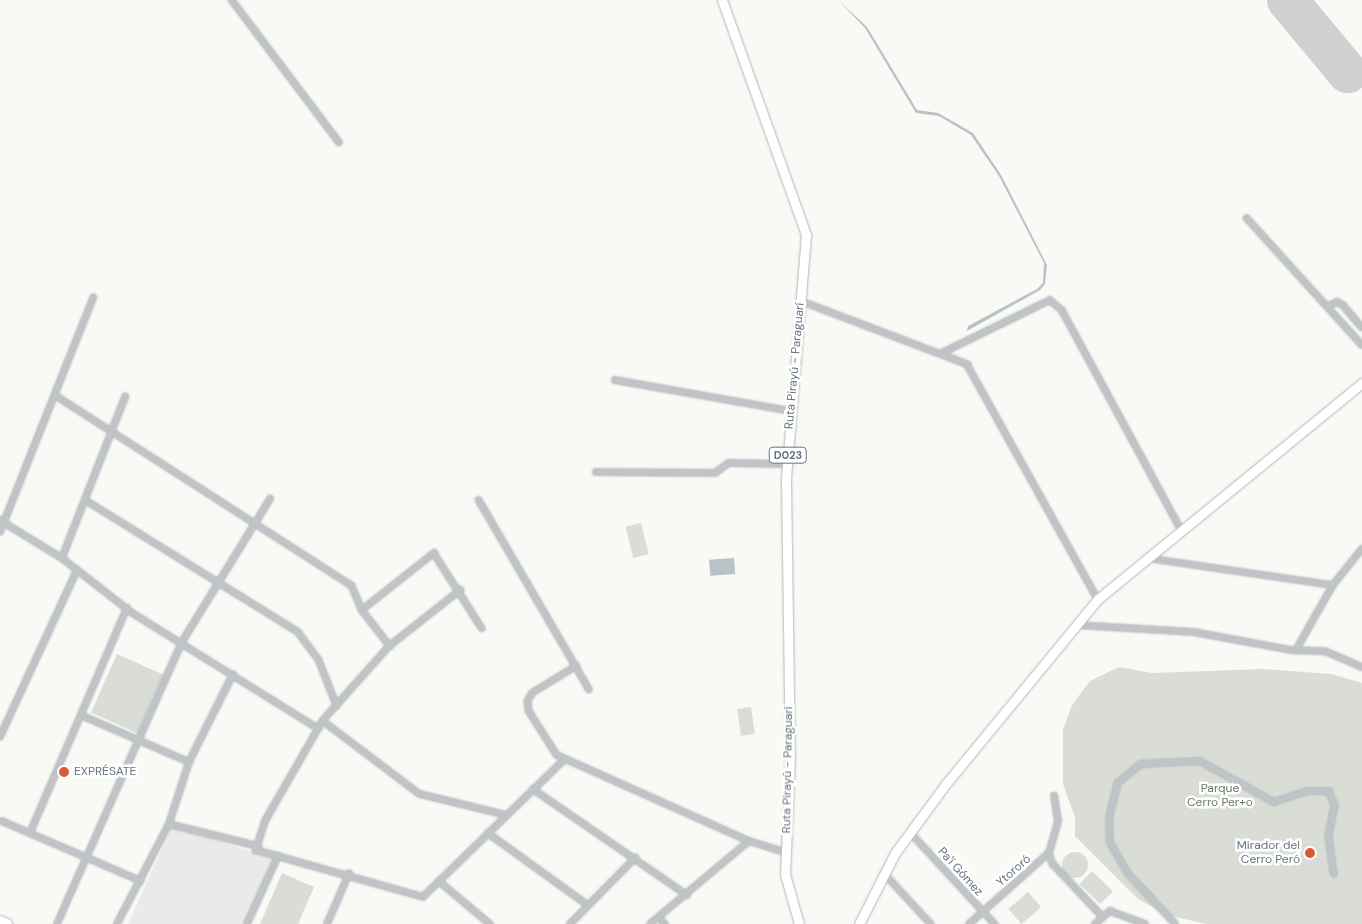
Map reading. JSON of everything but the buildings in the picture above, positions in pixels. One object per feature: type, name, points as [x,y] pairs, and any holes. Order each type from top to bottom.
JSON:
[{"type":"highway","points":[[0,921],[7,924]]},
{"type":"main road","name":"Ruta Pirayú - Paraguarí","points":[[722,0],[800,208],[806,235],[787,464],[790,756],[785,874],[799,924]]},
{"type":"main road","points":[[859,924],[884,873],[911,833],[1098,599],[1181,529],[1362,383]]},
{"type":"street","points":[[232,0],[339,142]]},
{"type":"street","points":[[1247,218],[1329,306],[1362,345]]},
{"type":"street","points":[[0,532],[2,521],[93,298]]},
{"type":"street","points":[[944,352],[1050,300],[1062,310],[1181,529]]},
{"type":"street","points":[[801,301],[944,352],[968,364],[976,374],[1098,599]]},
{"type":"street","points":[[1329,306],[1337,302],[1343,305],[1362,327]]},
{"type":"street","points":[[615,380],[791,411]]},
{"type":"street","points":[[55,395],[352,586],[362,610],[390,646]]},
{"type":"street","points":[[62,558],[87,501],[125,397]]},
{"type":"street","points":[[596,472],[715,473],[729,463],[787,464]]},
{"type":"street","points":[[57,924],[140,741],[182,642],[270,499]]},
{"type":"street","points":[[479,500],[589,688]]},
{"type":"street","points":[[87,501],[298,632],[319,660],[337,706]]},
{"type":"street","points":[[2,521],[62,558],[127,608],[319,729]]},
{"type":"street","points":[[1296,650],[1333,585],[1362,549]]},
{"type":"street","points":[[362,610],[434,553],[461,590],[482,628]]},
{"type":"street","points":[[1147,558],[1333,585]]},
{"type":"street","points":[[0,737],[77,570]]},
{"type":"street","points":[[461,590],[390,646],[323,721],[266,820],[256,850],[349,874],[423,897],[564,760]]},
{"type":"street","points":[[30,832],[127,608]]},
{"type":"street","points":[[1076,625],[1194,632],[1296,650],[1325,651],[1362,667]]},
{"type":"street","points":[[577,666],[533,693],[528,701],[529,711],[564,760],[749,841],[786,852]]},
{"type":"street","points":[[118,924],[142,881],[169,824],[189,762],[233,674]]},
{"type":"street","points":[[81,715],[189,762]]},
{"type":"street","points":[[323,721],[420,794],[506,815]]},
{"type":"street","points":[[1175,924],[1128,874],[1110,843],[1109,818],[1118,783],[1141,764],[1200,761],[1274,802],[1307,791],[1329,791],[1335,801],[1329,837],[1334,874]]},
{"type":"street","points":[[533,789],[687,896]]},
{"type":"street","points":[[1054,796],[1058,821],[1049,854],[1053,864],[1103,917]]},
{"type":"street","points":[[2,821],[30,832],[86,860],[142,881]]},
{"type":"street","points":[[169,824],[258,846]]},
{"type":"street","points":[[488,833],[588,905]]},
{"type":"street","name":"Pa'í Gómez","points":[[911,833],[994,924]]},
{"type":"street","points":[[650,924],[687,896],[749,841]]},
{"type":"street","name":"Ytororó","points":[[969,924],[1049,854]]},
{"type":"street","points":[[247,924],[278,856]]},
{"type":"street","points":[[570,924],[634,858]]},
{"type":"street","points":[[884,873],[931,924]]},
{"type":"street","points":[[327,924],[349,874]]},
{"type":"street","points":[[439,881],[490,924]]},
{"type":"street","points":[[1096,924],[1110,911],[1145,924]]},
{"type":"street","points":[[659,916],[665,924]]},
{"type":"shaded area","points":[[838,0],[867,27],[917,110],[938,113],[973,133],[1001,175],[1047,265],[1045,284],[1040,290],[967,331],[968,326],[1037,289],[1043,283],[1044,263],[999,176],[971,135],[939,116],[916,113],[865,28]]},
{"type":"shaded area","points":[[734,558],[735,574],[710,576],[709,560]]},
{"type":"shaded area","points":[[173,825],[272,859],[246,924],[128,924]]},
{"type":"green space","points":[[641,523],[649,554],[633,558],[625,527]]},
{"type":"green space","points":[[117,654],[164,675],[138,733],[91,712]]},
{"type":"green space","name":"Parque Cerro Per+o","points":[[1119,667],[1152,673],[1263,669],[1331,674],[1362,683],[1362,924],[1206,924],[1167,915],[1138,899],[1075,836],[1075,817],[1063,784],[1063,730],[1072,705],[1090,681]]},
{"type":"green space","points":[[751,707],[755,734],[741,736],[737,709]]},
{"type":"green space","points":[[1075,852],[1084,856],[1088,865],[1084,874],[1075,878],[1066,874],[1062,865],[1066,856]]},
{"type":"green space","points":[[1092,871],[1113,891],[1100,904],[1079,884]]},
{"type":"green space","points":[[282,873],[314,887],[298,924],[260,924]]},
{"type":"green space","points":[[1028,892],[1041,907],[1022,924],[1008,909]]},
{"type":"runway","points":[[1287,0],[1347,72]]},
{"type":"place","name":"EXPRÉSATE","points":[[64,772]]},
{"type":"place","name":"Mirador del Cerro Peró","points":[[1310,853]]}]
